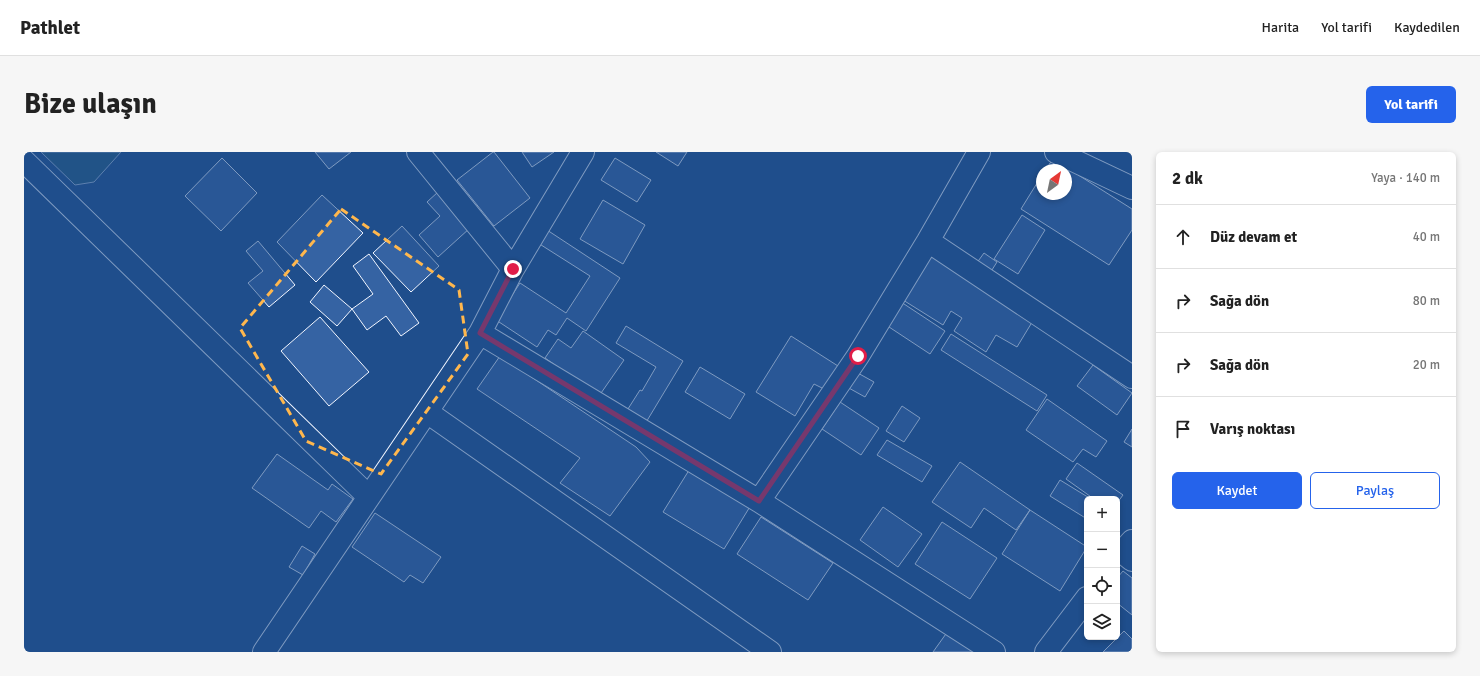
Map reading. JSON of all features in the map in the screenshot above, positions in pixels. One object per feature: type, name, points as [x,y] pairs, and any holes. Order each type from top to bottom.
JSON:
[{"type":"street","points":[[418,152],[513,269]]},
{"type":"street","points":[[264,652],[480,333],[513,269],[583,152]]},
{"type":"street","points":[[759,501],[858,356],[928,241],[978,152]]},
{"type":"street","points":[[1056,152],[1132,188]]},
{"type":"street","points":[[24,161],[369,497]]},
{"type":"street","points":[[928,241],[1132,377]]},
{"type":"street","points":[[480,333],[759,501],[994,652]]},
{"type":"street","points":[[427,412],[770,652]]},
{"type":"street","points":[[1046,652],[1084,602]]},
{"type":"highlighted area","points":[[341,209],[459,290],[468,354],[381,474],[306,441],[240,328]]},
{"type":"shaded area","points":[[41,152],[121,152],[94,182],[75,185]]},
{"type":"building","points":[[315,152],[351,152],[329,169]]},
{"type":"building","points":[[493,152],[530,198],[494,226],[457,180]]},
{"type":"building","points":[[522,152],[554,152],[532,167]]},
{"type":"building","points":[[656,152],[687,152],[678,166]]},
{"type":"building","points":[[222,158],[257,193],[221,231],[185,196]]},
{"type":"building","points":[[615,158],[651,180],[637,202],[601,180]]},
{"type":"building","points":[[1053,159],[1061,164],[1049,164]]},
{"type":"building","points":[[1072,171],[1132,209],[1132,230],[1109,265],[1021,209],[1036,185],[1036,200],[1072,200]]},
{"type":"building","points":[[438,192],[470,228],[438,257],[419,235],[440,216],[427,202]]},
{"type":"building","points":[[322,195],[363,233],[316,282],[277,242]]},
{"type":"building","points":[[603,200],[645,225],[623,264],[580,239]]},
{"type":"building","points":[[1022,215],[1045,230],[1018,274],[994,259]]},
{"type":"building","points":[[402,226],[439,266],[411,292],[373,253]]},
{"type":"building","points":[[547,230],[620,278],[586,331],[567,318],[556,335],[548,330],[537,347],[496,320],[520,283],[566,313],[590,276],[538,243]]},
{"type":"building","points":[[258,241],[295,285],[269,307],[248,283],[263,271],[246,251]]},
{"type":"building","points":[[984,253],[997,262],[990,273],[976,264]]},
{"type":"building","points":[[369,254],[419,323],[401,336],[386,316],[367,330],[352,309],[373,294],[353,266]]},
{"type":"building","points":[[931,254],[1034,319],[1017,347],[996,335],[986,352],[954,331],[962,318],[951,311],[943,325],[903,300]]},
{"type":"building","points":[[324,285],[352,309],[337,326],[310,302]]},
{"type":"building","points":[[901,302],[945,331],[930,354],[886,325]]},
{"type":"building","points":[[320,317],[369,372],[329,406],[281,351]]},
{"type":"building","points":[[626,326],[683,361],[645,424],[626,412],[640,390],[642,391],[656,367],[616,343]]},
{"type":"building","points":[[583,331],[624,360],[599,396],[545,358],[558,339],[571,348]]},
{"type":"building","points":[[951,334],[1047,395],[1037,411],[941,350]]},
{"type":"building","points":[[791,336],[838,366],[824,389],[814,384],[795,416],[756,392]]},
{"type":"building","points":[[500,356],[636,447],[650,462],[610,516],[560,483],[580,458],[477,389]]},
{"type":"building","points":[[1093,365],[1132,393],[1117,415],[1077,386]]},
{"type":"building","points":[[700,367],[745,394],[730,419],[685,392]]},
{"type":"building","points":[[856,372],[874,382],[865,397],[847,387]]},
{"type":"building","points":[[1047,399],[1107,441],[1096,457],[1083,449],[1073,462],[1026,430]]},
{"type":"building","points":[[840,402],[879,428],[861,455],[822,429]]},
{"type":"building","points":[[902,406],[920,418],[904,442],[886,431]]},
{"type":"building","points":[[1132,429],[1132,447],[1124,442]]},
{"type":"building","points":[[887,440],[932,466],[922,482],[877,455]]},
{"type":"building","points":[[277,454],[328,490],[332,484],[353,499],[336,522],[321,511],[309,528],[252,488]]},
{"type":"building","points":[[960,462],[1030,510],[1016,530],[984,508],[971,528],[932,502]]},
{"type":"building","points":[[1077,463],[1123,495],[1120,499],[1120,496],[1090,496],[1066,479]]},
{"type":"building","points":[[691,467],[751,505],[724,549],[663,512]]},
{"type":"building","points":[[1060,480],[1086,496],[1084,496],[1084,517],[1050,496]]},
{"type":"building","points":[[883,507],[922,534],[898,567],[860,540]]},
{"type":"building","points":[[1030,510],[1084,545],[1084,552],[1060,591],[1002,554]]},
{"type":"building","points":[[375,513],[441,557],[423,583],[410,575],[404,582],[352,547]]},
{"type":"building","points":[[761,517],[833,563],[808,600],[737,554]]},
{"type":"building","points":[[942,522],[997,558],[970,599],[915,564]]},
{"type":"building","points":[[302,546],[315,554],[303,575],[289,567]]},
{"type":"building","points":[[1123,571],[1132,578],[1132,615],[1120,605],[1120,574]]},
{"type":"building","points":[[948,631],[976,652],[933,652]]},
{"type":"building","points":[[1124,631],[1132,639],[1132,652],[1103,652],[1115,640],[1120,640],[1120,635]]},
{"type":"route","points":[[513,269],[480,333],[759,501],[858,356]]}]
